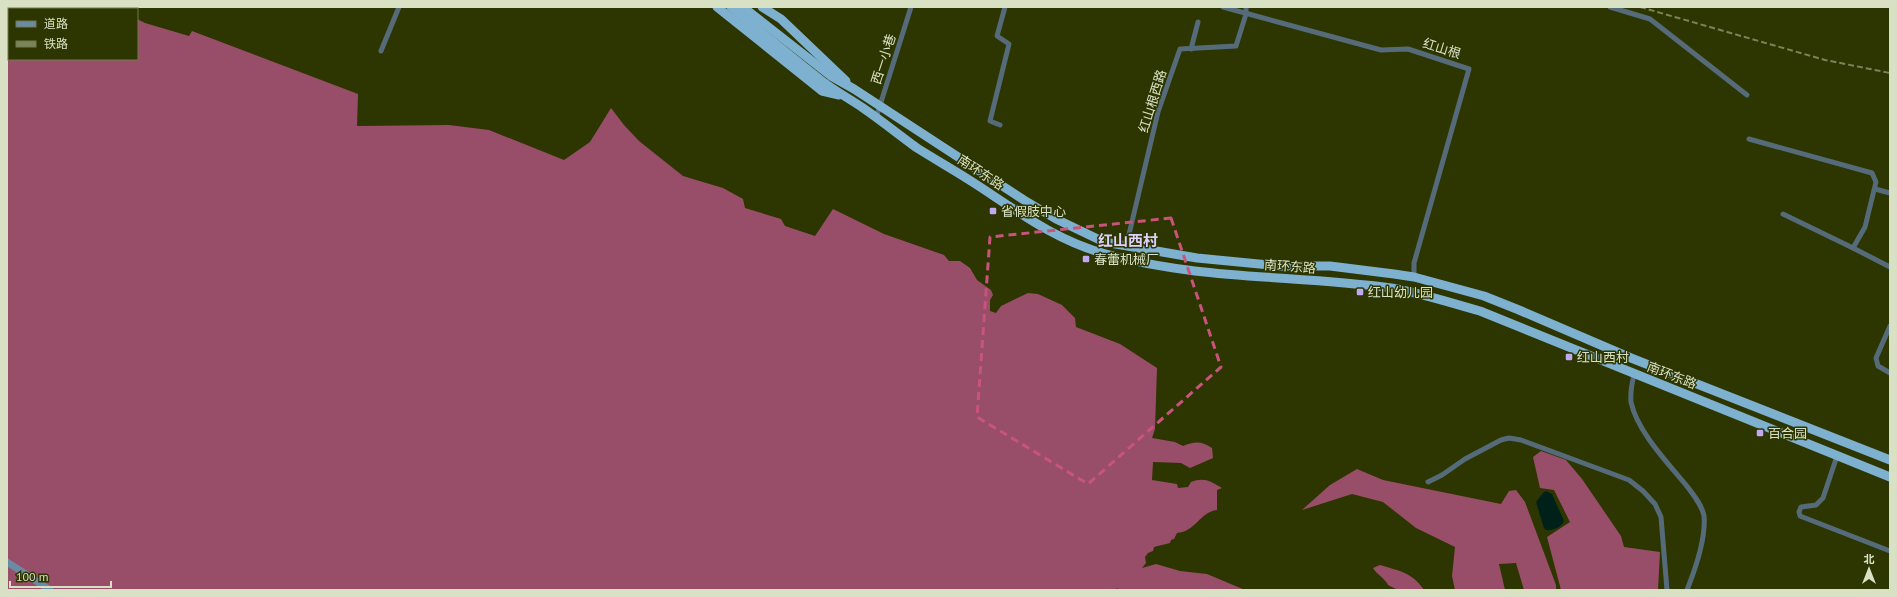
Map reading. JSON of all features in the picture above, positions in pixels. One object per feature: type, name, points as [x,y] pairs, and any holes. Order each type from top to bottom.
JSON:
[{"type":"highway","points":[[717,7],[822,91],[846,97]]},
{"type":"highway","name":"南环东路","points":[[731,7],[823,82],[918,148],[1035,223],[1077,244],[1103,254],[1144,264],[1188,270],[1334,282],[1411,292],[1480,311],[1890,478]]},
{"type":"highway","name":"南环东路","points":[[743,7],[831,76],[854,89],[1056,219],[1104,242],[1196,258],[1280,266],[1330,266],[1414,277],[1484,296],[1631,358],[1890,460]]},
{"type":"highway","points":[[762,7],[780,19],[854,89]]},
{"type":"highway","points":[[1411,292],[1414,277]]},
{"type":"main road","points":[[7,562],[50,590]]},
{"type":"street","points":[[381,51],[399,7]]},
{"type":"street","name":"西一小巷","points":[[876,118],[911,7]]},
{"type":"street","points":[[1000,125],[990,121],[1009,44],[997,36],[1005,7]]},
{"type":"street","points":[[1223,7],[1246,14],[1246,7]]},
{"type":"street","points":[[1610,7],[1650,19],[1747,95]]},
{"type":"street","name":"红山根西路","points":[[1126,247],[1158,112],[1180,49],[1236,46],[1246,14]]},
{"type":"street","name":"红山根","points":[[1246,14],[1381,50],[1408,50],[1469,69],[1414,263],[1414,277]]},
{"type":"street","points":[[1191,49],[1198,22]]},
{"type":"street","points":[[1749,139],[1872,173],[1876,182],[1875,189],[1865,227],[1853,248]]},
{"type":"street","points":[[1875,189],[1890,193]]},
{"type":"street","points":[[1783,214],[1890,268]]},
{"type":"street","points":[[1890,326],[1876,358],[1878,366],[1890,373]]},
{"type":"street","points":[[1634,374],[1631,389],[1632,402],[1639,422],[1651,442],[1697,499],[1704,516],[1697,567],[1687,590]]},
{"type":"street","points":[[1428,482],[1442,475],[1465,458],[1501,440],[1509,438],[1522,440],[1629,480],[1655,504],[1661,517],[1667,590]]},
{"type":"street","points":[[1837,456],[1823,498],[1816,506],[1802,507],[1799,512],[1800,516],[1890,551]]},
{"type":"highlighted area","points":[[1171,218],[1221,367],[1088,484],[977,417],[990,237]]},
{"type":"shaded area","points":[[7,7],[114,7],[116,8],[8,8],[8,60],[138,60],[138,20],[189,36],[192,31],[358,94],[357,126],[449,125],[489,130],[564,160],[590,142],[611,108],[639,141],[683,176],[723,188],[743,199],[745,208],[781,219],[785,226],[815,236],[833,209],[884,234],[944,255],[949,261],[960,261],[970,268],[977,280],[991,290],[993,295],[990,300],[990,311],[996,313],[1001,306],[1028,293],[1038,294],[1062,305],[1075,318],[1076,327],[1120,344],[1157,368],[1155,429],[1152,438],[1175,442],[1183,446],[1191,443],[1201,443],[1212,448],[1213,458],[1190,468],[1181,463],[1153,462],[1152,480],[1177,484],[1178,488],[1188,487],[1191,482],[1203,480],[1222,488],[1217,490],[1217,510],[1206,514],[1193,526],[1183,532],[1177,533],[1170,543],[1154,547],[1153,551],[1148,553],[1145,557],[1146,563],[1142,568],[1156,564],[1180,571],[1207,574],[1245,590],[1119,590],[1117,588],[1116,590],[7,590]]},
{"type":"shaded area","points":[[1541,451],[1566,460],[1582,479],[1621,536],[1624,547],[1660,552],[1658,590],[1561,590],[1547,537],[1570,522],[1554,490],[1540,488],[1533,457]]},
{"type":"shaded area","points":[[1357,469],[1383,480],[1501,504],[1509,491],[1516,490],[1525,502],[1556,585],[1556,590],[1524,590],[1516,563],[1499,564],[1505,590],[1455,590],[1452,576],[1455,547],[1416,528],[1383,502],[1352,494],[1302,510],[1330,485]]},
{"type":"shaded area","points":[[1380,565],[1405,573],[1415,579],[1424,590],[1398,590],[1388,585],[1373,568]]},
{"type":"water","points":[[1546,491],[1552,494],[1564,521],[1559,527],[1548,530],[1544,528],[1536,502]]},
{"type":"railway","points":[[1640,7],[1825,60],[1890,73]]},
{"type":"place","name":"省假肢中心","points":[[993,211]]},
{"type":"place","name":"春蕾机械厂","points":[[1086,259]]},
{"type":"place","name":"红山幼儿园","points":[[1360,292]]},
{"type":"place","name":"红山西村","points":[[1569,357]]},
{"type":"place","name":"百合园","points":[[1760,433]]},
{"type":"district","name":"红山西村","points":[[1128,241]]}]
